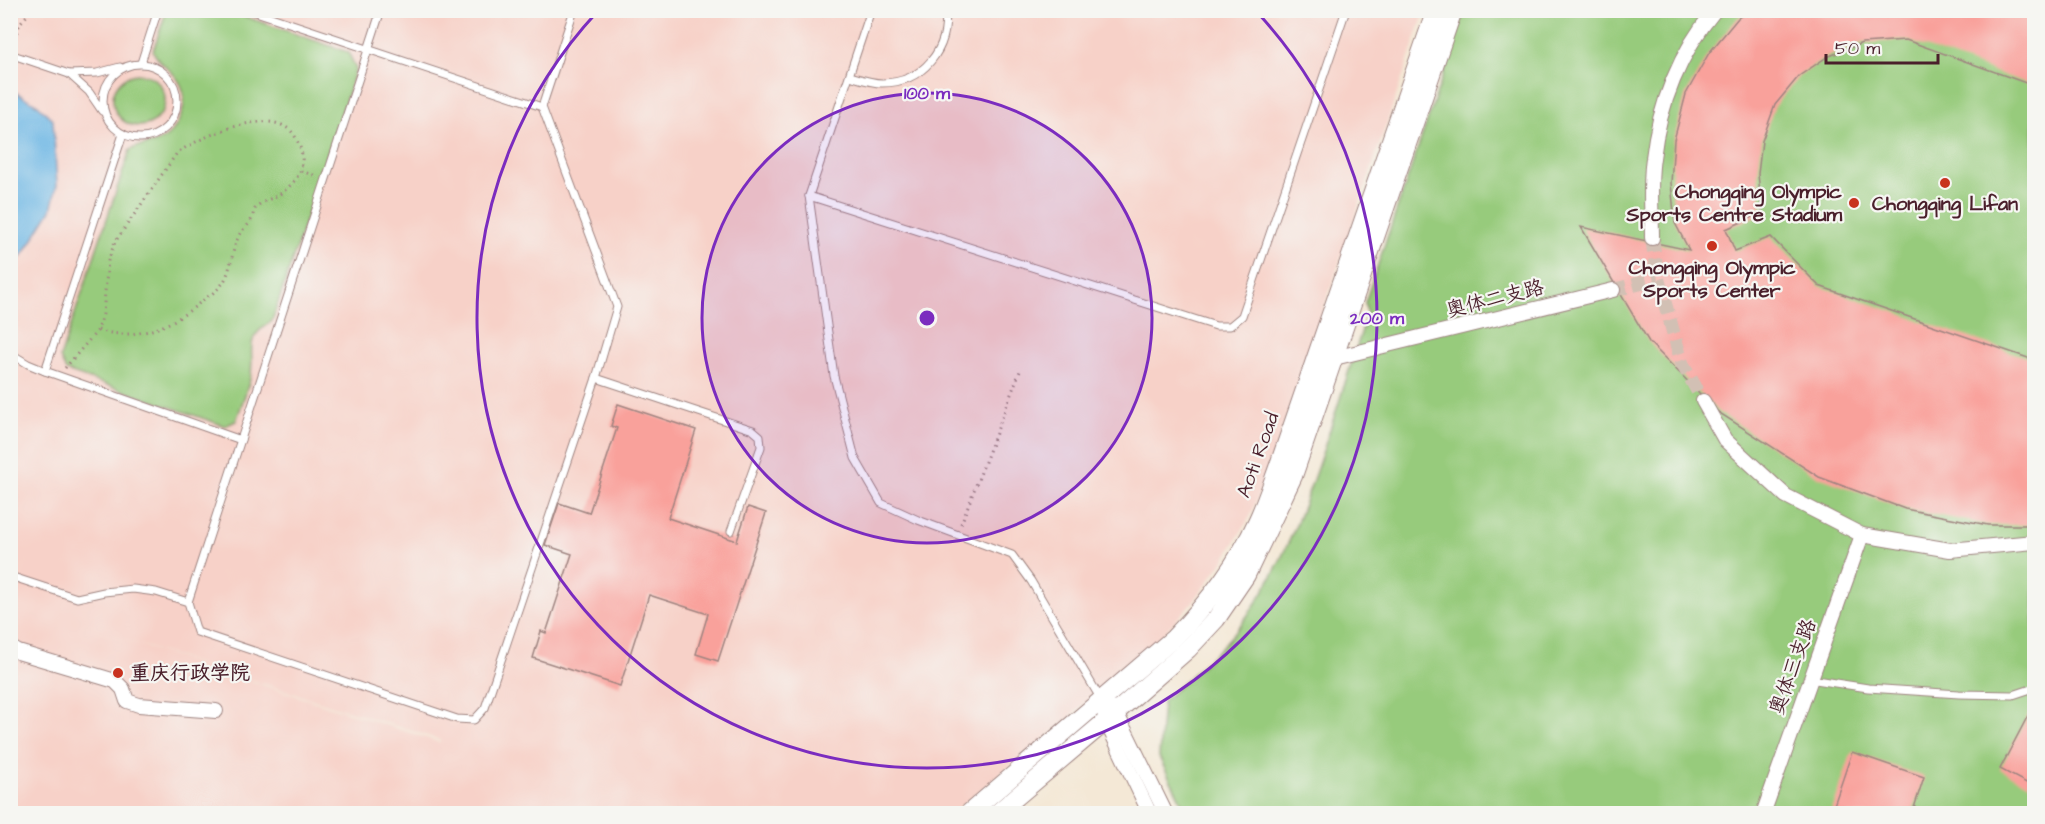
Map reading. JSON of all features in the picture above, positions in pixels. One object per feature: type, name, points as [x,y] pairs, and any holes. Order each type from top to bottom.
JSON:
[{"type":"main road","name":"Aoti Road","points":[[968,813],[1174,638],[1203,608],[1233,568],[1257,522],[1316,363],[1436,10]]},
{"type":"main road","name":"Aoti Road","points":[[996,813],[1188,649],[1216,619],[1246,575],[1293,476],[1453,10]]},
{"type":"street","points":[[1652,238],[1652,160],[1659,117],[1677,70],[1704,23],[1715,10]]},
{"type":"street","name":"奥体二支路","points":[[1316,363],[1613,290]]},
{"type":"street","points":[[1703,401],[1725,440],[1786,496],[1862,535],[1950,550],[2034,542]]},
{"type":"street","name":"奥体三支路","points":[[1763,813],[1862,535]]},
{"type":"street","points":[[10,647],[18,652],[115,681],[123,689],[127,701],[140,705],[216,711]]},
{"type":"street","points":[[1102,700],[1166,813]]},
{"type":"street","points":[[1111,717],[1150,813]]},
{"type":"lane","points":[[141,63],[158,10]]},
{"type":"lane","points":[[250,10],[542,107]]},
{"type":"lane","points":[[381,10],[188,602],[197,632],[457,719],[474,720],[485,708],[596,378],[617,308],[542,107],[574,10]]},
{"type":"lane","points":[[850,76],[881,83],[900,81],[918,73],[933,60],[943,43],[946,24],[945,10]]},
{"type":"lane","points":[[809,196],[1216,326],[1230,326],[1242,316],[1346,10]]},
{"type":"lane","points":[[871,11],[809,196],[834,376],[855,458],[881,503],[1012,555],[1102,700]]},
{"type":"lane","points":[[10,52],[69,74],[89,92],[111,126],[123,135],[145,138],[157,134],[167,127],[174,117],[177,105],[172,81],[153,65],[141,63],[97,73],[69,74]]},
{"type":"lane","points":[[105,115],[102,103],[109,80],[118,70],[129,65]]},
{"type":"lane","points":[[45,371],[123,135]]},
{"type":"lane","points":[[10,353],[28,364],[58,376],[241,440]]},
{"type":"lane","points":[[596,378],[753,430],[760,436],[761,447],[730,531]]},
{"type":"lane","points":[[10,576],[77,598],[133,589],[156,592],[188,602]]},
{"type":"lane","points":[[1809,679],[1868,688],[1959,694],[2013,695],[2034,688]]},
{"type":"path","points":[[10,52],[20,23],[32,10]]},
{"type":"path","points":[[58,376],[98,330],[103,314],[108,261],[115,242],[177,153],[191,143],[249,123],[270,122],[281,125],[294,133],[303,158],[301,171],[278,195],[261,203],[255,209],[251,222],[239,234],[231,265],[222,283],[189,312],[167,326],[129,335],[111,334],[98,330]]},
{"type":"path","points":[[301,171],[326,179]]},
{"type":"path","points":[[957,534],[1020,370]]},
{"type":"shaded area","points":[[11,11],[1425,11],[1271,463],[1250,517],[1222,563],[1194,601],[1165,632],[1068,719],[952,813],[11,813]],"holes":[[[72,623],[440,740],[439,742]]]},
{"type":"green space","points":[[172,10],[229,11],[348,52],[356,69],[272,321],[262,328],[253,341],[250,379],[236,421],[225,426],[66,371],[60,358],[130,150],[164,138],[176,125],[183,108],[183,91],[180,83],[174,74],[158,60],[153,51],[165,15]]},
{"type":"green space","name":"Chongqing Olympic Sports Center","points":[[1465,11],[2034,11],[2034,813],[1187,813],[1159,757],[1163,701],[1235,632],[1266,588],[1290,540],[1327,439],[1367,314],[1365,302]]},
{"type":"green space","points":[[139,74],[149,76],[157,82],[163,90],[165,100],[163,110],[157,118],[149,124],[139,126],[129,124],[121,118],[115,110],[113,100],[115,90],[121,82],[129,76]]},
{"type":"water","points":[[11,90],[38,105],[53,120],[57,185],[51,210],[25,252],[11,266]]},
{"type":"building","points":[[1750,10],[2034,10],[2034,86],[1906,40],[1862,43],[1827,57],[1799,76],[1775,105],[1762,141],[1758,174],[1762,213],[1726,229],[1735,251],[1771,237],[1819,286],[2034,360],[2034,525],[1988,525],[1905,509],[1819,477],[1718,412],[1649,342],[1581,227],[1689,250],[1675,223],[1671,183],[1674,140],[1686,94],[1709,53],[1738,18]]},
{"type":"building","points":[[618,404],[696,430],[668,518],[737,541],[748,507],[766,513],[718,661],[696,654],[708,614],[649,595],[620,686],[533,658],[541,631],[546,633],[572,554],[545,545],[559,503],[589,513],[617,428],[611,426]]},
{"type":"building","points":[[2034,704],[2034,787],[2000,769]]},
{"type":"building","points":[[1852,752],[1924,777],[1912,814],[1831,814]]},
{"type":"tunnel","points":[[1652,238],[1658,279],[1682,363],[1703,401]]},
{"type":"tunnel","points":[[1613,290],[1658,279]]},
{"type":"place","name":"Chongqing Lifan","points":[[1945,183]]},
{"type":"place","name":"Chongqing Olympic Sports Centre Stadium","points":[[1854,203]]},
{"type":"place","name":"Chongqing Olympic Sports Center","points":[[1712,246]]},
{"type":"place","name":"重庆行政学院","points":[[118,673]]}]
